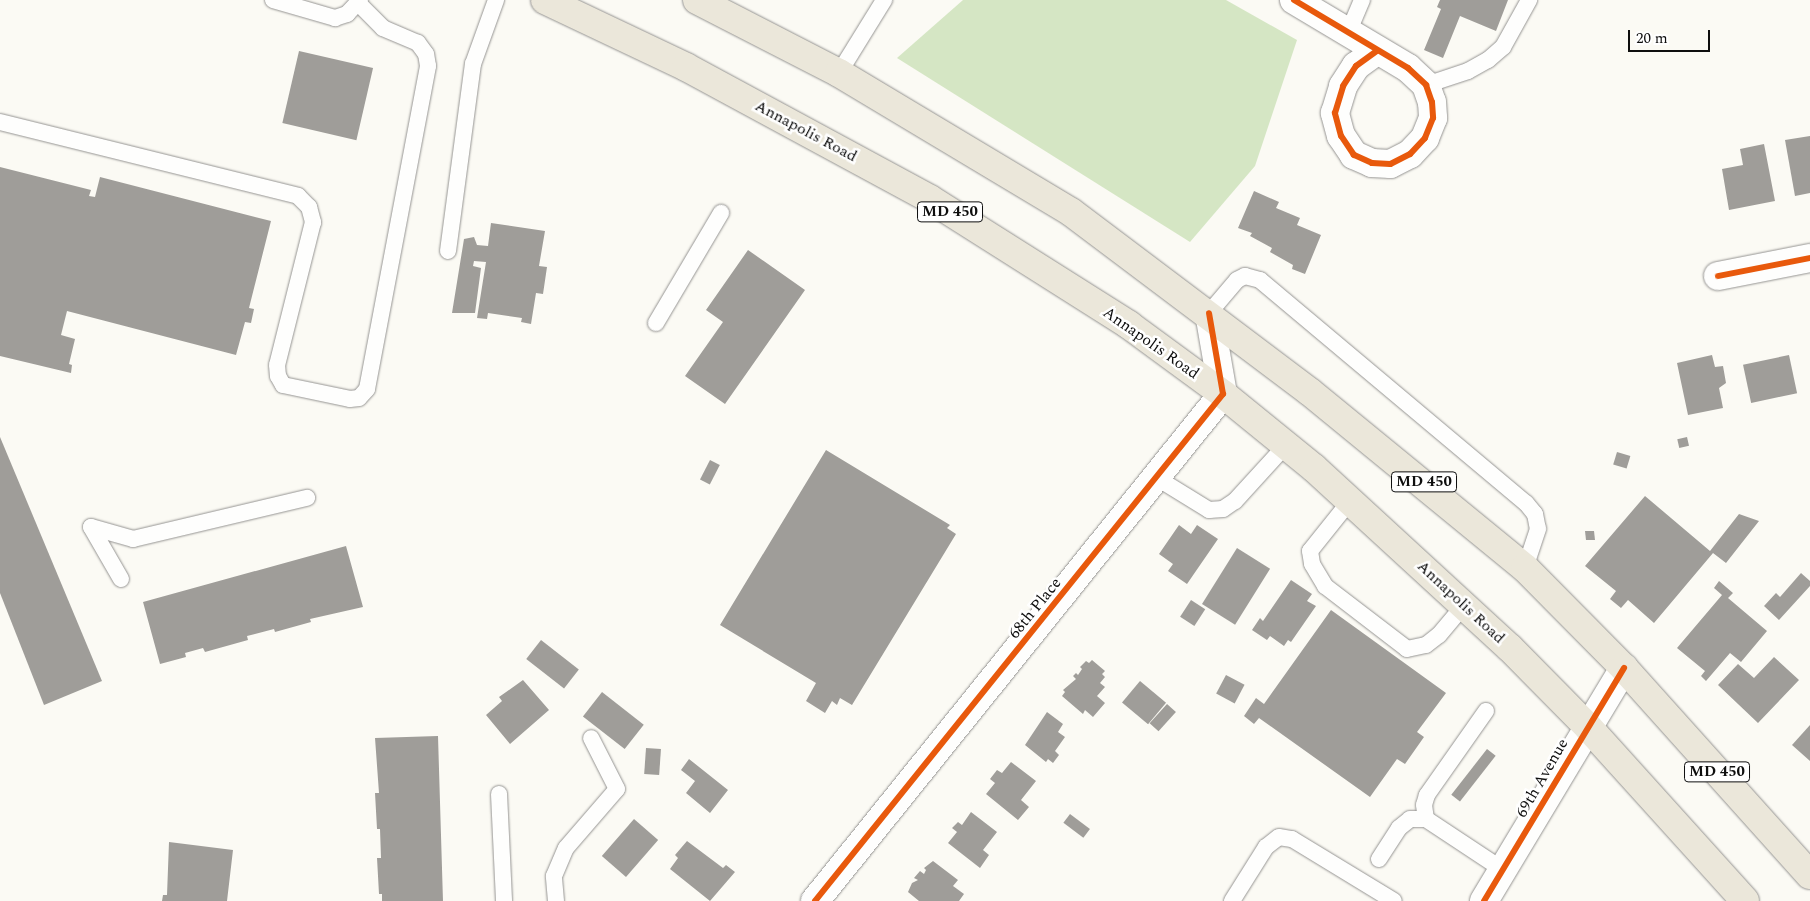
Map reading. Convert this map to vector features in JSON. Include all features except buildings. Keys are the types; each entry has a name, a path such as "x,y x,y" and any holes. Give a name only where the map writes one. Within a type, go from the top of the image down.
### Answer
{"main road":[{"name":"Annapolis Road","path":"545,0 686,67 930,199 1129,325 1223,394 1350,501 1464,605 1588,727 1745,901"},
{"name":"MD 450","path":"697,0 839,73 1071,212 1210,314 1432,489 1525,568 1624,668 1810,876"}],"street":[{"path":"1294,0 1408,68 1426,85 1432,102 1433,118 1425,138 1410,154 1390,164 1372,163 1354,155 1341,136 1335,113 1342,86 1356,66 1377,50"},
{"path":"1718,276 1810,258"},
{"path":"1210,314 1223,394"},
{"name":"68th Place","path":"815,901 1223,394"},
{"name":"69th Avenue","path":"1484,901 1624,668"}],"lane":[{"path":"0,122 298,196 309,206 313,222 278,365 278,376 284,385 359,398 367,389 428,66 426,54 418,42 383,28 359,2 347,14 335,18 273,0"},
{"path":"448,252 473,64 496,0"},
{"path":"839,73 884,0"},
{"path":"1348,33 1362,0"},
{"path":"1426,85 1488,60 1503,47 1529,0"},
{"path":"656,323 721,213"},
{"path":"1210,314 1236,280 1245,276 1260,280 1526,503 1535,514 1538,529 1525,568"},
{"path":"1157,478 1208,510 1223,508 1235,501 1285,446"},
{"path":"121,579 91,527 133,539 306,498"},
{"path":"1350,501 1310,551 1312,564 1325,586 1407,649 1426,645 1439,636 1464,605"},
{"path":"1426,819 1424,805 1427,795 1486,711"},
{"path":"556,901 554,876 566,848 617,789 591,738"},
{"path":"499,794 504,901"},
{"path":"1379,858 1399,828 1410,819 1426,819 1503,870"},
{"path":"1232,901 1266,847 1278,837 1292,839 1394,901"}],"green space":[{"path":"963,0 1226,0 1297,40 1255,166 1190,242 897,58"}],"cycle path":[{"path":"1294,0 1408,68 1426,85 1432,102 1433,118 1425,138 1410,154 1390,164 1372,163 1354,155 1341,136 1335,113 1343,86 1356,66 1377,51"},
{"path":"1718,276 1810,258"},
{"path":"815,901 1223,394 1209,313"},
{"path":"1484,901 1624,668"}]}
